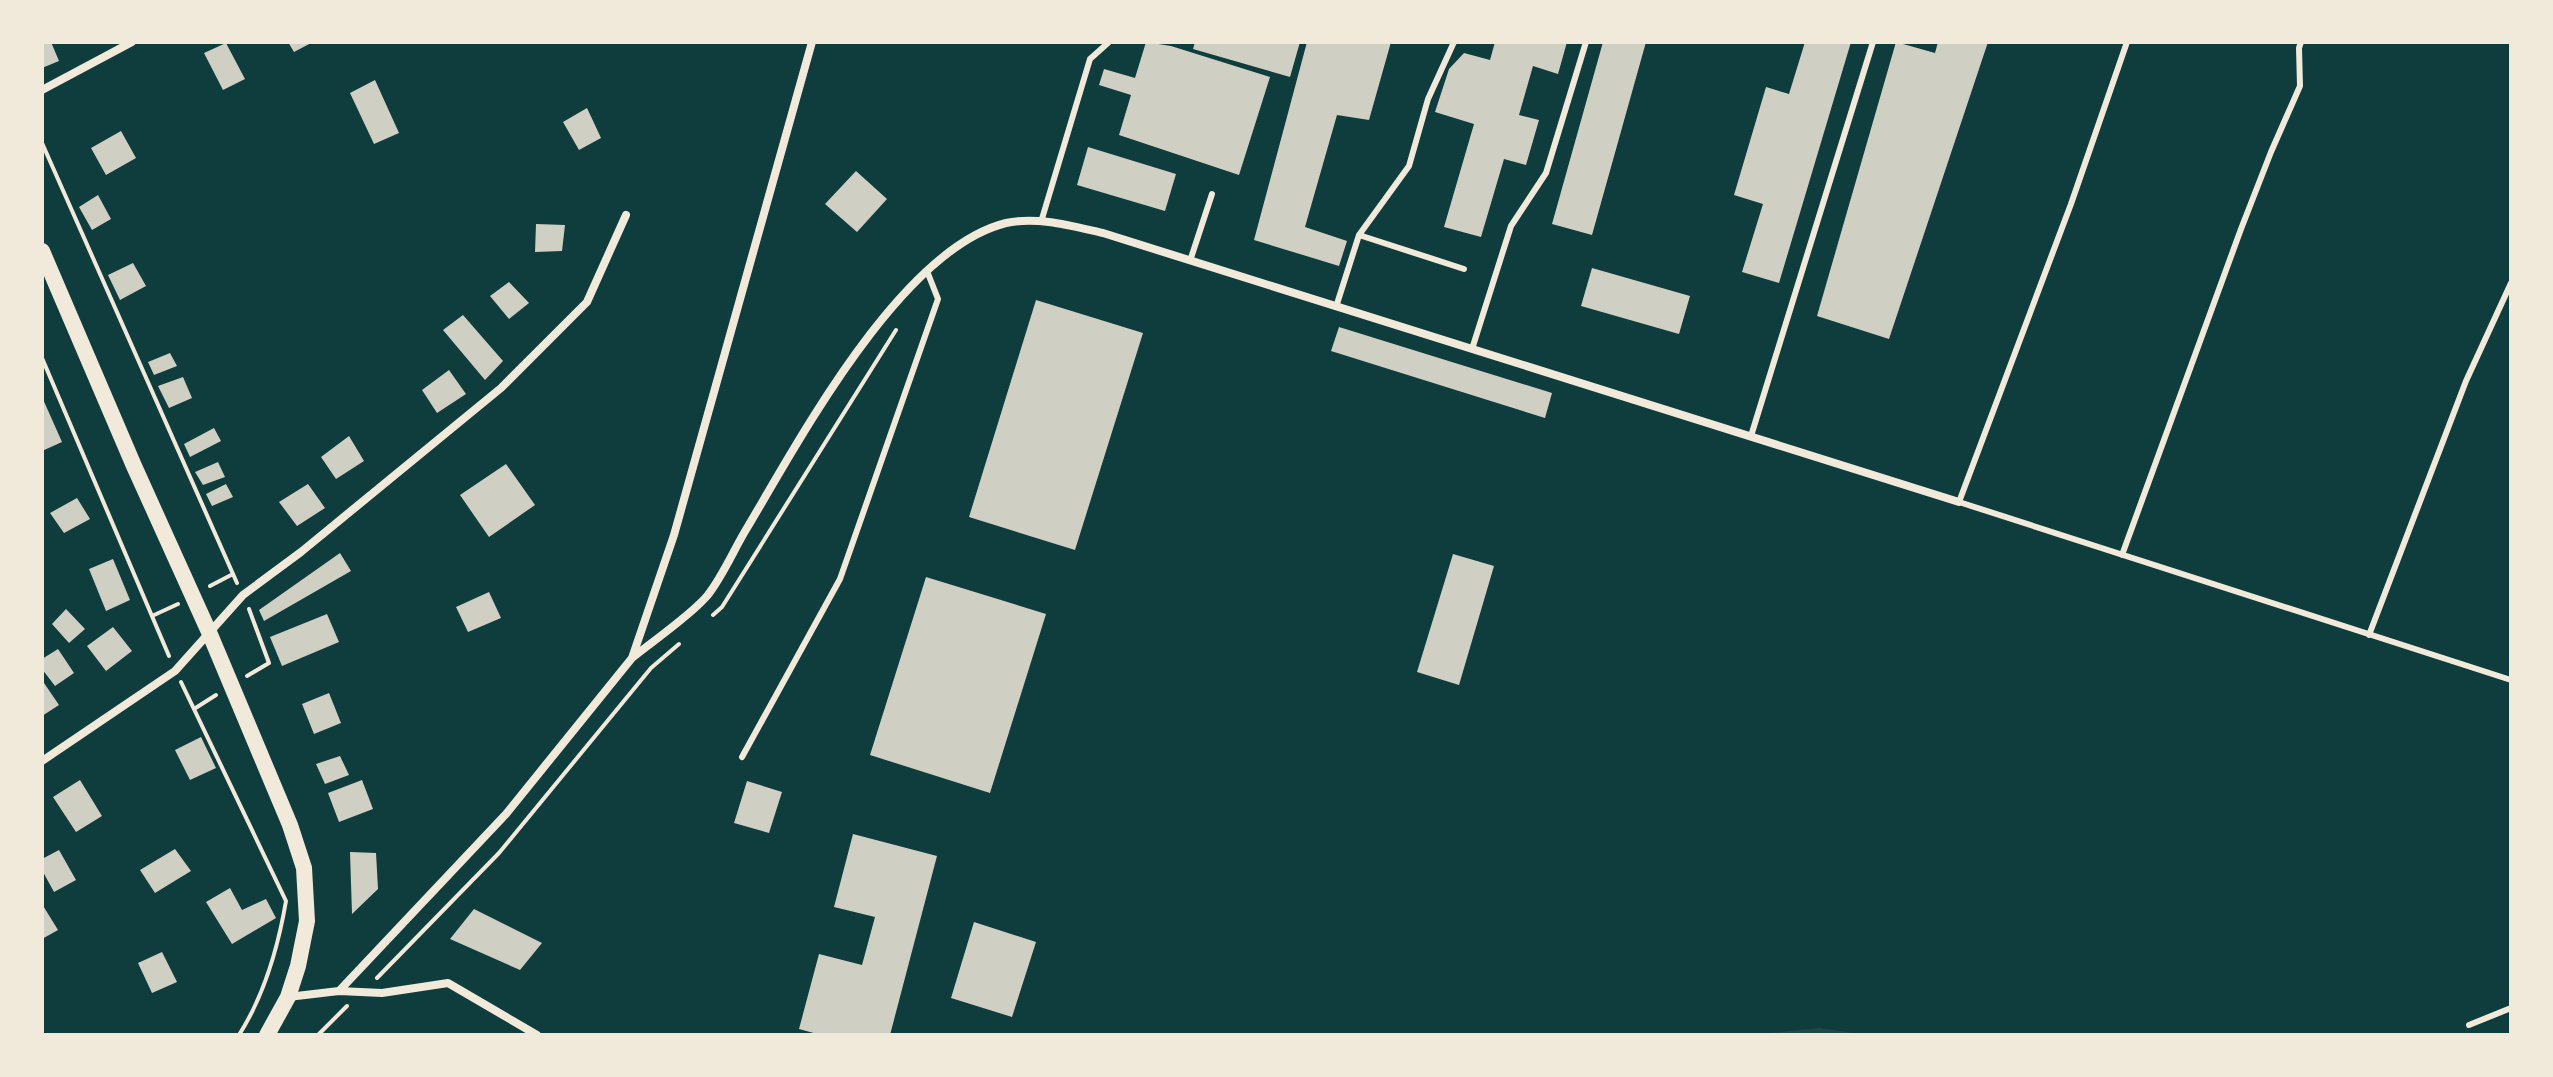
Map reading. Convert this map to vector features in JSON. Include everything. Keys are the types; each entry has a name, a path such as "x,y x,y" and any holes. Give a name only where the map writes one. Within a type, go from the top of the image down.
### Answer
{"main road":[{"path":"42,251 232,685 290,825 304,868 307,921 288,997 267,1035"}],"street":[{"path":"42,90 132,42"},
{"path":"632,658 674,535 812,42"},
{"path":"42,761 175,671 243,595 301,552 501,388 587,302 626,215"},
{"path":"339,991 506,814 632,658 706,596 831,387 883,318 927,271 972,236 1008,223 1041,222 1103,233 1959,502"},
{"path":"288,997 339,991 382,993 448,983 537,1035"}],"lane":[{"path":"1041,222 1090,59 1109,42"},
{"path":"1336,307 1359,235 1409,166 1428,99 1454,42"},
{"path":"1472,349 1511,226 1546,173 1586,42"},
{"path":"1751,436 1873,42"},
{"path":"2127,42 2071,204 1959,502 2511,680"},
{"path":"2122,555 2241,229 2300,86 2301,42"},
{"path":"1190,261 1212,194"},
{"path":"1359,235 1464,269"},
{"path":"742,757 840,579 938,299 927,271"},
{"path":"2369,635 2466,381 2511,283"},
{"path":"2469,1025 2511,1008"}],"path":[{"path":"42,143 243,595 269,663 194,709"},
{"path":"42,358 175,671 286,901 267,978 239,1035"}],"shaded area":[{"path":"1819,1028 1868,1035 1752,1035"}],"building":[{"path":"42,42 51,42 59,61 42,68"},
{"path":"288,42 313,42 294,52"},
{"path":"1146,42 1171,46 1270,77 1239,175 1119,135 1131,95 1099,85 1104,69 1135,78"},
{"path":"1195,42 1300,42 1290,77 1193,49"},
{"path":"1307,42 1391,42 1369,120 1337,115 1305,227 1347,241 1339,266 1254,240"},
{"path":"1495,42 1567,42 1558,74 1533,66 1519,115 1539,120 1526,165 1504,159 1481,237 1444,227 1474,124 1435,112 1449,69 1464,53 1490,60"},
{"path":"1603,42 1646,42 1592,235 1552,224"},
{"path":"1805,42 1851,42 1779,283 1742,272 1763,204 1734,195 1766,87 1789,94"},
{"path":"1896,42 1935,53 1938,42 1988,42 1889,339 1817,316"},
{"path":"226,43 245,79 223,90 204,53"},
{"path":"375,80 399,133 374,144 350,93"},
{"path":"587,108 601,138 579,150 563,122"},
{"path":"121,131 136,158 106,175 91,148"},
{"path":"1088,147 1176,174 1165,211 1077,185"},
{"path":"856,171 887,199 857,232 825,204"},
{"path":"98,195 111,219 92,230 79,207"},
{"path":"536,224 565,225 562,251 535,252"},
{"path":"133,263 146,286 120,300 108,275"},
{"path":"1592,268 1690,296 1679,334 1581,306"},
{"path":"509,282 529,303 509,319 490,296"},
{"path":"1036,300 1143,333 1075,550 969,517"},
{"path":"463,315 503,361 485,380 443,330"},
{"path":"1339,327 1552,393 1545,418 1331,351"},
{"path":"170,353 177,366 154,375 148,362"},
{"path":"449,370 466,394 437,413 422,390"},
{"path":"183,377 192,398 169,408 158,386"},
{"path":"42,397 62,442 42,451"},
{"path":"214,428 221,441 190,457 184,444"},
{"path":"349,436 364,461 336,479 321,457"},
{"path":"218,462 225,477 203,485 195,472"},
{"path":"506,464 535,505 489,537 460,495"},
{"path":"226,484 233,497 212,506 206,494"},
{"path":"308,484 325,508 297,526 279,502"},
{"path":"77,498 90,519 64,533 50,513"},
{"path":"340,553 351,571 264,621 259,610"},
{"path":"1453,554 1494,566 1459,685 1417,672"},
{"path":"113,559 130,600 106,611 89,569"},
{"path":"926,577 1046,614 990,793 870,755"},
{"path":"489,592 501,618 468,632 456,607"},
{"path":"66,609 85,629 69,643 52,624"},
{"path":"327,614 339,642 282,666 270,637"},
{"path":"113,627 132,651 106,671 87,646"},
{"path":"58,649 74,673 55,686 42,669 42,659"},
{"path":"42,680 59,705 42,716"},
{"path":"329,693 341,723 314,734 302,704"},
{"path":"201,737 216,768 190,780 175,750"},
{"path":"340,756 349,775 325,784 316,764"},
{"path":"80,780 102,816 76,832 53,797"},
{"path":"362,780 373,809 339,822 328,793"},
{"path":"747,781 782,792 769,833 734,823"},
{"path":"853,834 937,856 890,1035 821,1035 799,1029 819,954 862,965 875,917 834,907"},
{"path":"175,849 191,871 155,893 140,870"},
{"path":"59,850 76,880 54,892 42,870 42,859"},
{"path":"350,852 376,853 378,889 352,914"},
{"path":"230,888 242,910 266,899 276,918 232,944 206,902"},
{"path":"42,904 58,930 42,939"},
{"path":"474,909 542,943 520,970 450,939"},
{"path":"974,922 1036,942 1012,1017 951,998"},
{"path":"162,952 177,982 152,993 138,963"}]}
